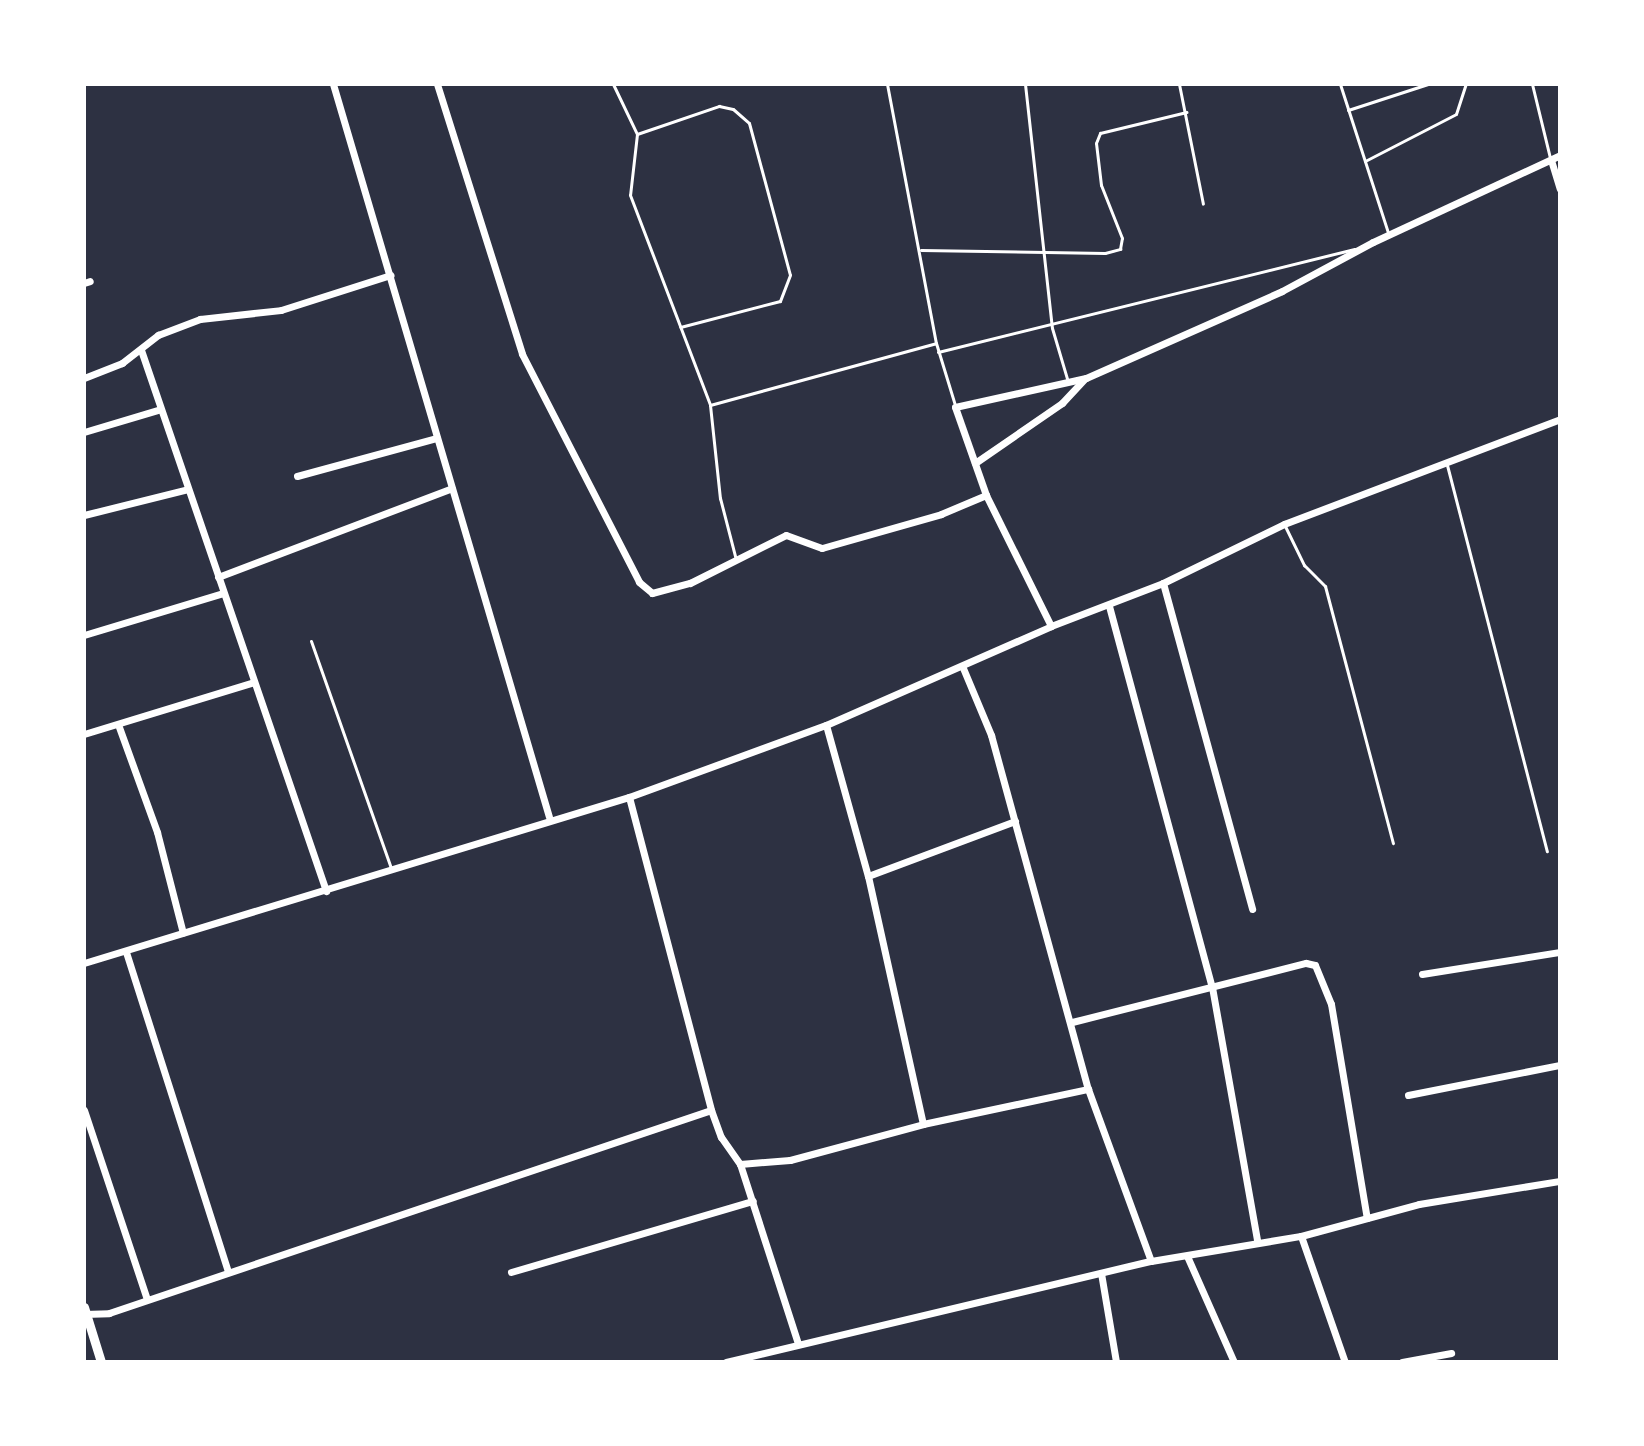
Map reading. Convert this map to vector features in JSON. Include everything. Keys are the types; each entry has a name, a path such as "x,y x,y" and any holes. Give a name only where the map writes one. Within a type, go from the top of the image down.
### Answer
{"street":[{"path":"333,84 549,817"},
{"path":"437,84 522,354 639,582 660,594 786,535 822,548 941,514 986,495"},
{"path":"1051,626 986,495 955,407 1086,378 1282,291 1388,235 1560,155"},
{"path":"1551,160 1560,189"},
{"path":"84,378 141,350 158,335 210,316 281,310 391,275"},
{"path":"141,350 251,683 326,891"},
{"path":"975,463 1054,409 1086,378"},
{"path":"84,432 161,409"},
{"path":"84,963 326,891 549,817 629,797 826,725 963,668 1051,626 1163,583 1284,524 1560,419"},
{"path":"297,476 437,438"},
{"path":"218,577 452,488"},
{"path":"84,515 188,489"},
{"path":"1163,583 1252,909"},
{"path":"84,635 223,593"},
{"path":"1109,606 1212,987 1257,1240"},
{"path":"963,668 991,735 1088,1089 1151,1261"},
{"path":"84,734 119,727 251,683"},
{"path":"826,725 868,876 923,1124"},
{"path":"119,727 157,832 183,933"},
{"path":"629,797 711,1110 740,1164 798,1344"},
{"path":"868,876 1015,821"},
{"path":"126,952 227,1269"},
{"path":"1422,974 1560,952"},
{"path":"1072,1022 1315,965 1331,1004 1367,1218"},
{"path":"1408,1095 1560,1065"},
{"path":"740,1164 790,1160 923,1124 1088,1089"},
{"path":"84,1110 147,1299"},
{"path":"101,1362 85,1311 106,1314 227,1269 711,1110"},
{"path":"726,1362 1151,1261 1257,1240 1301,1236 1367,1218 1560,1181"},
{"path":"511,1272 753,1201"},
{"path":"1301,1236 1345,1362"},
{"path":"1187,1256 1234,1362"},
{"path":"1101,1273 1116,1362"},
{"path":"1402,1362 1451,1353"}],"lane":[{"path":"613,84 637,134 630,195 710,405 720,498 736,560"},
{"path":"887,84 921,250 936,343 955,407"},
{"path":"1025,84 1052,328 1068,382"},
{"path":"1179,84 1203,204"},
{"path":"1340,84 1388,235"},
{"path":"1348,110 1428,84"},
{"path":"1365,161 1456,114 1466,84"},
{"path":"1532,84 1551,160"},
{"path":"637,134 719,106 733,109 749,123 790,275 780,301 679,327"},
{"path":"921,250 1120,249 1122,238 1101,185 1096,143 1100,133 1187,112"},
{"path":"938,352 1052,328 1366,246"},
{"path":"710,405 936,343"},
{"path":"1446,461 1547,851"},
{"path":"1284,524 1304,565 1325,586 1393,843"},
{"path":"311,641 391,868"}]}
